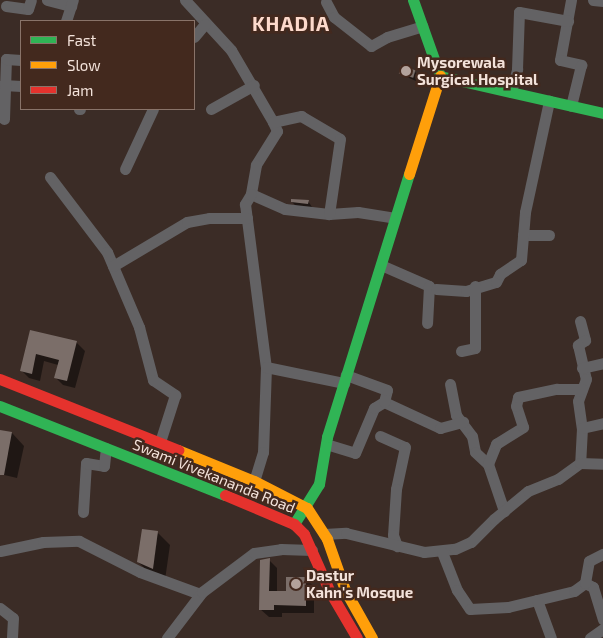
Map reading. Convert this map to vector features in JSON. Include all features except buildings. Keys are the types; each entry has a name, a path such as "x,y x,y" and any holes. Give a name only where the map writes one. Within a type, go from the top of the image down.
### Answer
{"main road":[{"path":"294,524 307,508 320,484 326,444 345,379 440,76 413,0"},
{"path":"440,76 603,113"},
{"path":"0,379 254,481 307,508 324,534 344,590 372,638"},
{"name":"Swami Vivekananda Road","path":"0,406 268,511 294,524 304,534 330,592 357,638"}],"street":[{"path":"6,6 28,9 31,0"},
{"path":"46,0 72,3 66,20"},
{"path":"185,0 205,24 231,50 254,85 277,131 256,165 252,194 245,204 266,366 263,452 254,481"},
{"path":"571,0 560,60 580,65 571,106"},
{"path":"593,0 603,0"},
{"path":"326,2 334,17 371,46 388,36 422,26"},
{"path":"511,92 517,69 519,12 568,20"},
{"path":"195,36 205,24"},
{"path":"4,119 3,59 20,60"},
{"path":"3,85 20,86"},
{"path":"211,109 254,85"},
{"path":"436,289 466,291 475,286 496,282 500,274 522,260 523,235 534,159 539,156 549,101"},
{"path":"124,169 153,110"},
{"path":"274,122 301,116 340,138 330,214"},
{"path":"50,177 69,206 84,220 113,266 139,327 152,380 176,399 160,442"},
{"path":"252,194 285,210 330,214 358,212 394,218"},
{"path":"113,266 187,222 209,218 247,218"},
{"path":"523,235 550,235"},
{"path":"381,265 429,286 427,323"},
{"path":"461,350 475,348 475,286"},
{"path":"580,321 585,340 578,345 586,379 578,401 582,428 580,462"},
{"path":"582,368 603,362"},
{"path":"266,366 345,379 387,390 384,402 374,408 355,452 326,444"},
{"path":"450,384 456,416 472,436 475,452 488,464 504,512"},
{"path":"488,464 496,444 523,427 516,406 518,397 557,389 582,389"},
{"path":"384,402 440,428 462,422"},
{"path":"582,428 603,423"},
{"path":"380,436 405,447 396,489 394,535 397,546"},
{"path":"84,512 86,463 104,466 106,448"},
{"path":"324,534 346,534 397,546 442,552 471,542 528,491 558,479 580,462 603,464"},
{"path":"0,551 43,542 79,541 140,572 200,594"},
{"path":"167,638 200,594 254,553 281,549 312,550"},
{"path":"442,552 457,590 470,609 486,610 574,591 585,584 589,561 603,554"},
{"path":"585,584 592,588 603,619"},
{"path":"537,600 551,638"},
{"path":"0,608 13,618 12,638"},
{"path":"590,638 603,629"}],"traffic: fast":[{"path":"413,0 440,76"},
{"path":"440,76 603,113"},
{"path":"294,524 319,484 327,437 409,174"},
{"path":"0,406 225,495"}],"traffic: slow":[{"path":"409,174 440,76"},
{"path":"178,450 254,481 307,508 327,539 345,590 372,638"}],"traffic: jam":[{"path":"0,379 178,450"},
{"path":"225,495 294,524 304,534 330,592 357,638"}],"place":[{"name":"Mysorewala Surgical Hospital","path":"406,71"},
{"name":"Dastur Kahn's Mosque","path":"296,584"}],"district":[{"name":"KHADIA","path":"291,23"}]}
